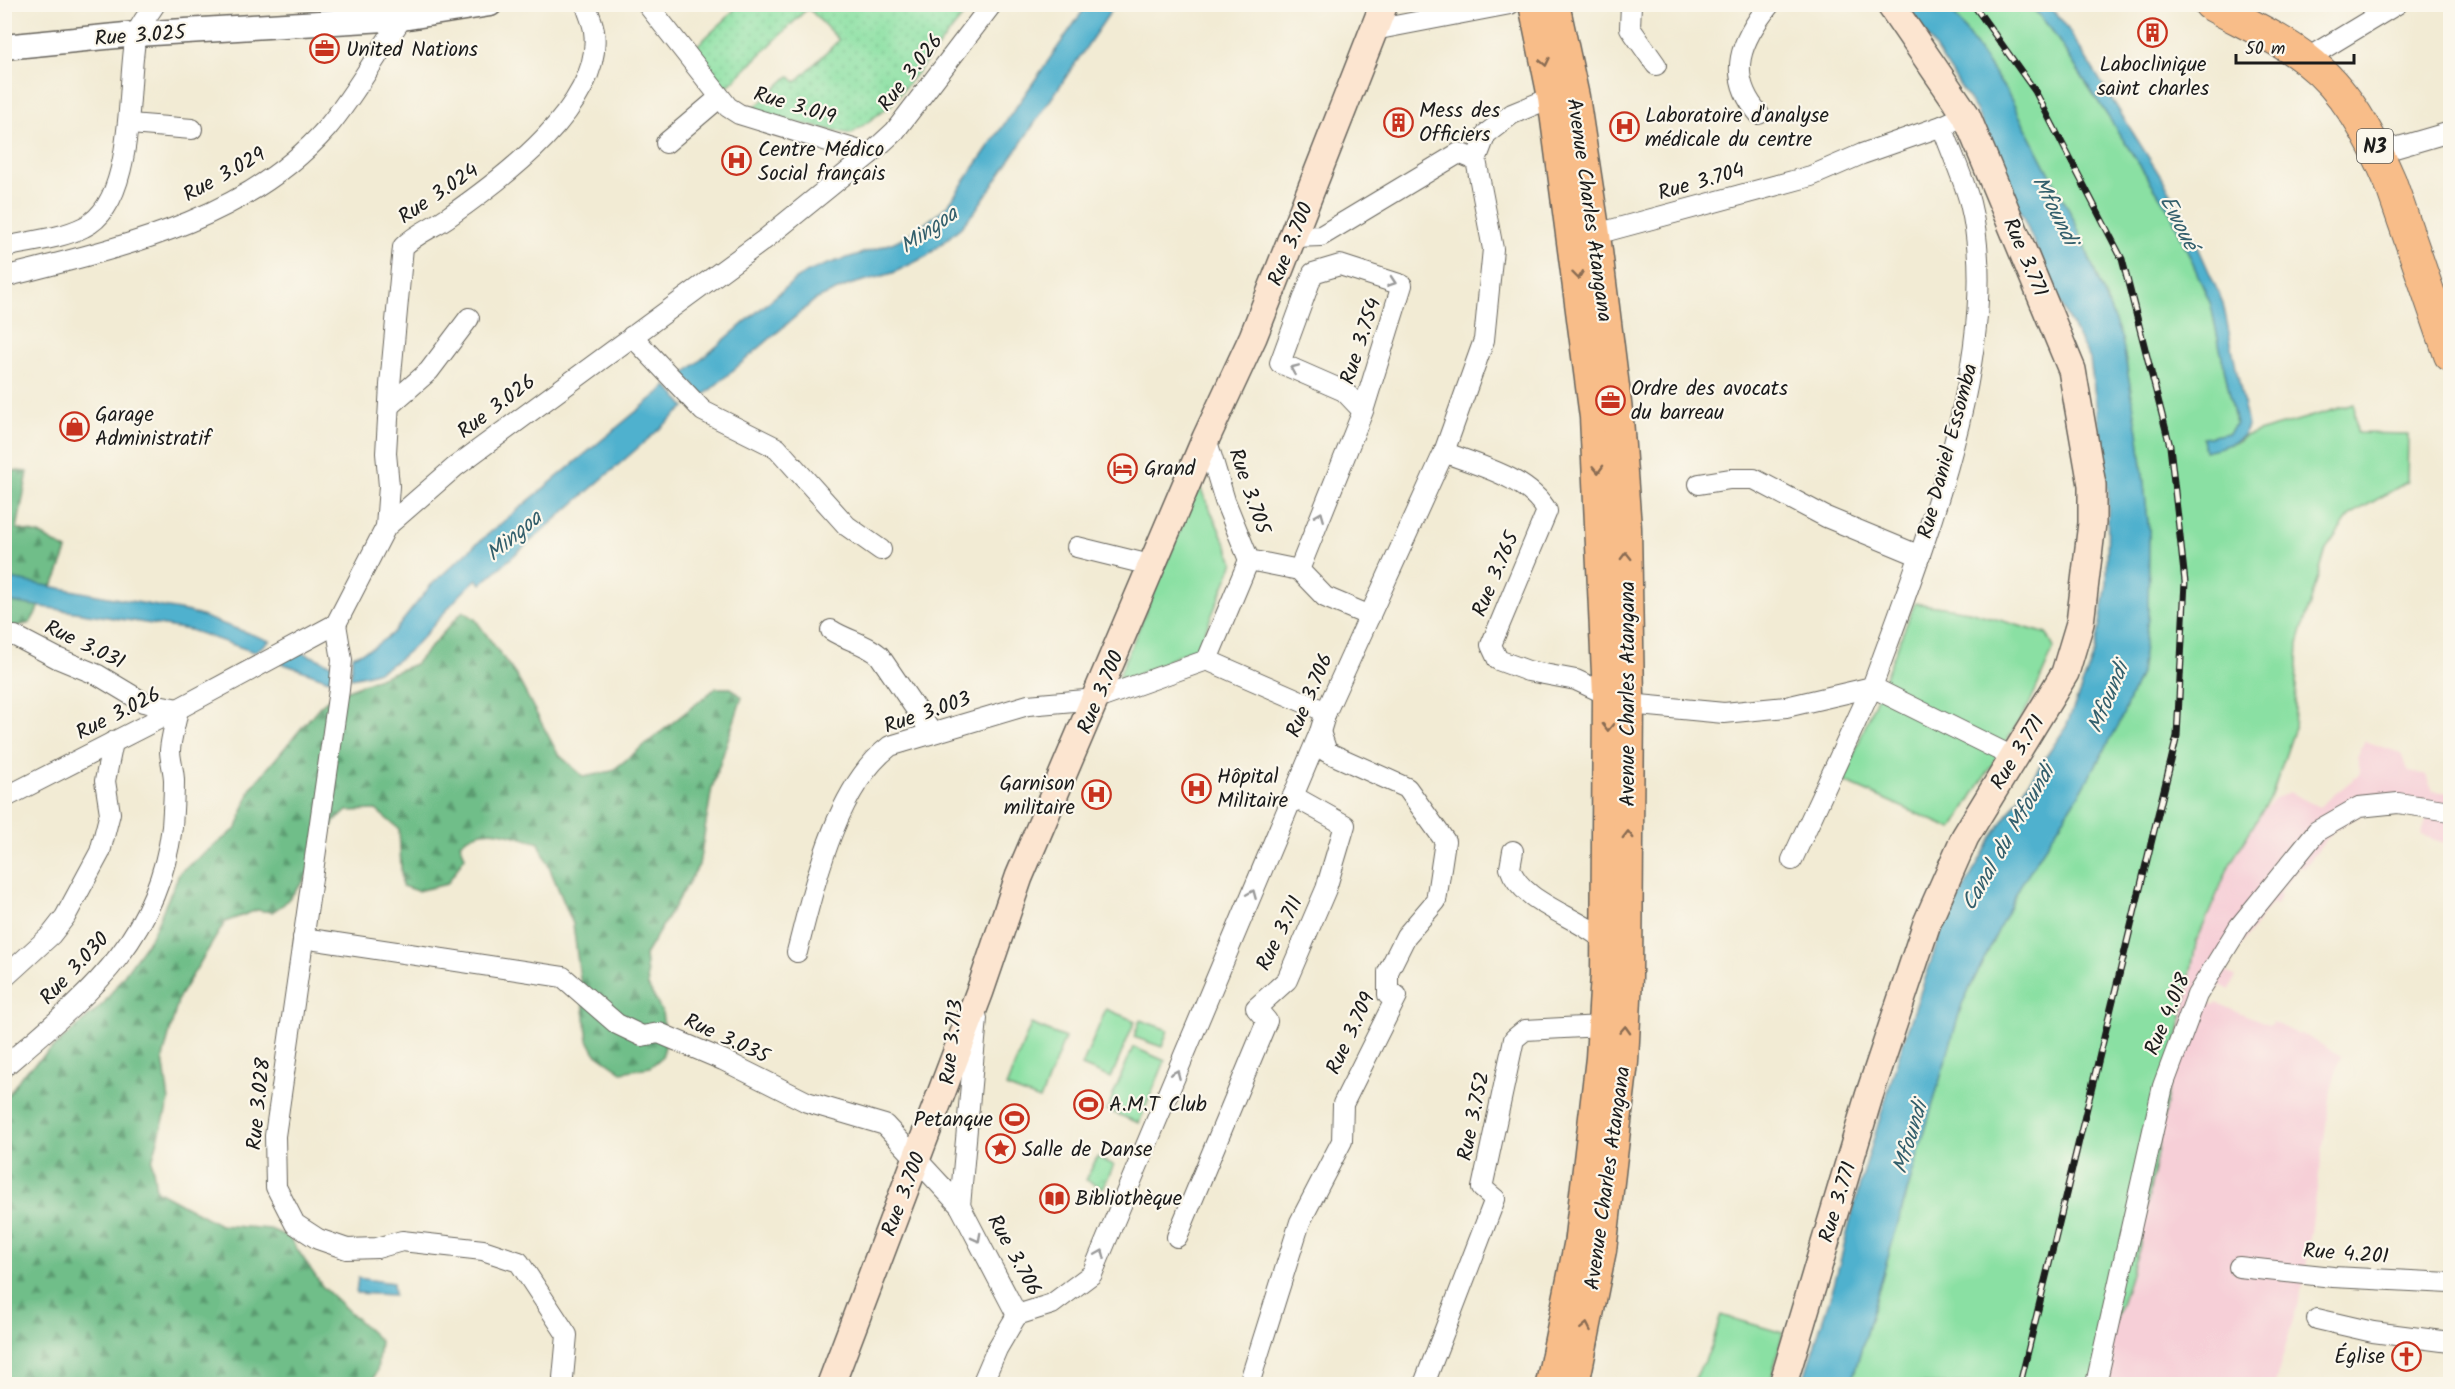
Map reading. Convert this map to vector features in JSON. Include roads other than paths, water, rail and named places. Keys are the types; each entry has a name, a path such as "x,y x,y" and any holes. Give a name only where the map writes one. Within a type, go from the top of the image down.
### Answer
{"highway":[{"name":"N3","path":"2212,5 2306,59 2349,104 2378,153 2451,355"}],"main road":[{"name":"Rue 3.700","path":"831,1384 980,991 1019,877 1154,566 1206,438 1253,337 1384,4"},
{"name":"Avenue Charles Atangana","path":"1534,4 1584,237"},
{"name":"Avenue Charles Atangana","path":"1554,4 1574,97 1595,417 1619,699 1628,977 1623,1062 1601,1250 1574,1384"},
{"path":"1890,4 1966,115"},
{"name":"Rue 3.771","path":"1783,1384 1869,1096 1927,923 1965,837 2065,673 2080,623 2092,523 2092,485 2072,370 1966,115"},
{"name":"Avenue Charles Atangana","path":"1551,1384 1579,1245 1601,1058 1619,699"}],"street":[{"path":"4,247 85,227 98,218 106,208 119,173 130,124 136,34 155,4"},
{"name":"Rue 3.025","path":"4,47 136,34 402,18 490,4"},
{"name":"Rue 3.024","path":"386,527 390,405 403,247 496,183 546,137 575,101 592,60 594,31 586,4"},
{"name":"Rue 3.019","path":"646,4 719,98 739,114 870,153"},
{"name":"Rue 3.026","path":"9,790 113,742 336,624 386,527 455,467 764,240 870,153 895,131 992,4"},
{"path":"1374,30 1510,4"},
{"path":"1631,4 1630,28 1656,65"},
{"path":"1759,114 1746,99 1739,73 1743,44 1770,4"},
{"path":"2306,59 2397,4"},
{"name":"Rue 3.029","path":"4,277 110,250 176,228 261,186 279,173 326,128 402,18"},
{"path":"1294,237 1321,236 1458,153 1476,160 1485,134 1512,114 1553,97"},
{"path":"666,143 719,98"},
{"path":"1942,126 1966,115"},
{"path":"130,124 192,129"},
{"name":"Rue 3.704","path":"1584,237 1811,176 1862,154 1942,126"},
{"name":"Rue Daniel Essomba","path":"1792,860 1872,687 1920,556 1972,368 1978,284 1976,240 1970,203 1942,126"},
{"path":"2378,153 2451,132"},
{"name":"Rue 3.706","path":"917,1158 960,1206 1017,1314 1052,1304 1092,1274 1320,732 1326,712 1443,452 1484,340 1493,249 1476,160"},
{"name":"Rue 3.754","path":"1299,570 1363,411 1402,285 1340,265 1313,273 1280,363 1344,391 1363,411"},
{"path":"390,405 429,371 469,318"},
{"path":"632,336 703,411 777,448 847,526 881,550"},
{"name":"Rue 3.705","path":"1206,438 1225,501 1249,560 1207,660"},
{"name":"Rue 3.765","path":"1443,452 1527,487 1540,498 1547,511 1491,645 1498,660 1527,671 1576,680 1619,699"},
{"path":"1699,484 1730,478 1754,479 1826,517 1920,556"},
{"path":"1077,547 1154,566"},
{"name":"Rue 3.705","path":"1249,560 1299,570"},
{"path":"1299,570 1325,597 1370,616"},
{"name":"Rue 3.028","path":"336,624 342,660 339,690 275,1136 276,1187 295,1224 318,1239 347,1249 377,1248 402,1241 483,1250 519,1262 567,1335 563,1378"},
{"path":"831,630 848,641 869,647 879,655 932,733"},
{"name":"Rue 3.031","path":"4,636 15,636 57,658 98,675 143,702 178,709"},
{"path":"1207,660 1326,712"},
{"name":"Rue 3.003","path":"797,952 841,810 876,756 890,746 1028,705 1097,699 1207,660"},
{"path":"1619,699 1725,713 1786,707 1872,687 2013,758"},
{"name":"Rue 3.030","path":"4,1067 87,995 108,972 132,940 152,903 165,869 172,826 174,781 170,750 178,709"},
{"name":"Rue 3.709","path":"1249,1384 1300,1222 1342,1142 1343,1104 1396,996 1388,995 1388,972 1406,936 1436,901 1445,841 1407,788 1327,752 1320,732"},
{"path":"4,978 51,935 65,917 100,852 110,813 105,781 113,742"},
{"name":"Rue 3.711","path":"1177,1237 1267,1022 1256,1008 1287,980 1326,889 1345,825 1293,796"},
{"name":"Rue 4.018","path":"2096,1384 2163,1086 2197,994 2239,927 2317,831 2359,807 2398,803 2451,811"},
{"path":"1513,851 1510,868 1522,887 1542,902 1597,933 1606,942"},
{"name":"Rue 3.035","path":"303,938 563,977 617,1024 642,1036 659,1033 723,1060 807,1102 885,1125 917,1158"},
{"name":"Rue 3.713","path":"960,1206 980,991"},
{"name":"Rue 3.752","path":"1425,1384 1495,1199 1482,1188 1514,1039 1525,1030 1602,1026"},
{"name":"Rue 4.201","path":"2239,1267 2333,1277 2451,1283"},
{"path":"982,1384 997,1349 1017,1314"},
{"path":"2318,1319 2373,1332 2451,1342"}],"water":[{"name":"Mingoa","path":"1087,5 1115,5 975,211 961,227 927,256 893,273 849,285 815,300 703,396 684,374 797,278 832,262 894,242 915,230 948,205"},
{"path":"1907,5 1948,5 2008,94 2074,220 2122,339 2139,438 2149,531 2148,618 2140,673 2119,724 2080,793 2020,886 1962,1004 1851,1384 1802,1384 1834,1285 1858,1191 1898,1058 1942,929 1991,839 2066,727 2095,652 2107,584 2108,492 2090,359 2064,311 1976,110"},
{"name":"Ewoué","path":"2030,5 2048,5 2064,23 2181,209 2223,303 2248,426 2241,437 2231,444 2205,451 2203,438 2229,433 2236,424 2211,305 2171,213 2051,29"},
{"name":"Mingoa","path":"667,386 685,407 481,584 477,579 453,602 421,639 397,661 379,671 351,678 352,656 372,648 393,633 431,585 474,546"},
{"path":"5,578 190,612 270,641 254,652 190,630 5,601"},
{"path":"299,651 335,666 332,681 281,663"},
{"path":"358,1278 393,1283 394,1295 356,1293"}],"railway":[{"path":"1973,4 2035,91 2122,259 2170,446 2185,582 2177,736 2020,1384"}],"place":[{"name":"Laboclinique saint charles","path":"2153,33"},
{"name":"United Nations","path":"325,49"},
{"name":"Mess des Officiers","path":"1398,122"},
{"name":"Laboratoire d'analyse médicale du centre","path":"1624,127"},
{"name":"Centre Médico Social français","path":"737,161"},
{"name":"Ordre des avocats du barreau","path":"1610,400"},
{"name":"Garage Administratif","path":"74,426"},
{"name":"Grand","path":"1123,468"},
{"name":"Hôpital Militaire","path":"1196,788"},
{"name":"Garnison militaire","path":"1096,795"},
{"name":"A.M.T Club","path":"1088,1104"},
{"name":"Petanque","path":"1014,1119"},
{"name":"Salle de Danse","path":"1001,1149"},
{"name":"Bibliothèque","path":"1054,1198"},
{"name":"Église","path":"2406,1356"}],"water label":[{"name":"Mfoundi","path":"2056,210"},
{"name":"Mfoundi","path":"2107,697"},
{"name":"Canal du Mfoundi","path":"2007,837"},
{"name":"Mfoundi","path":"1909,1137"}]}
